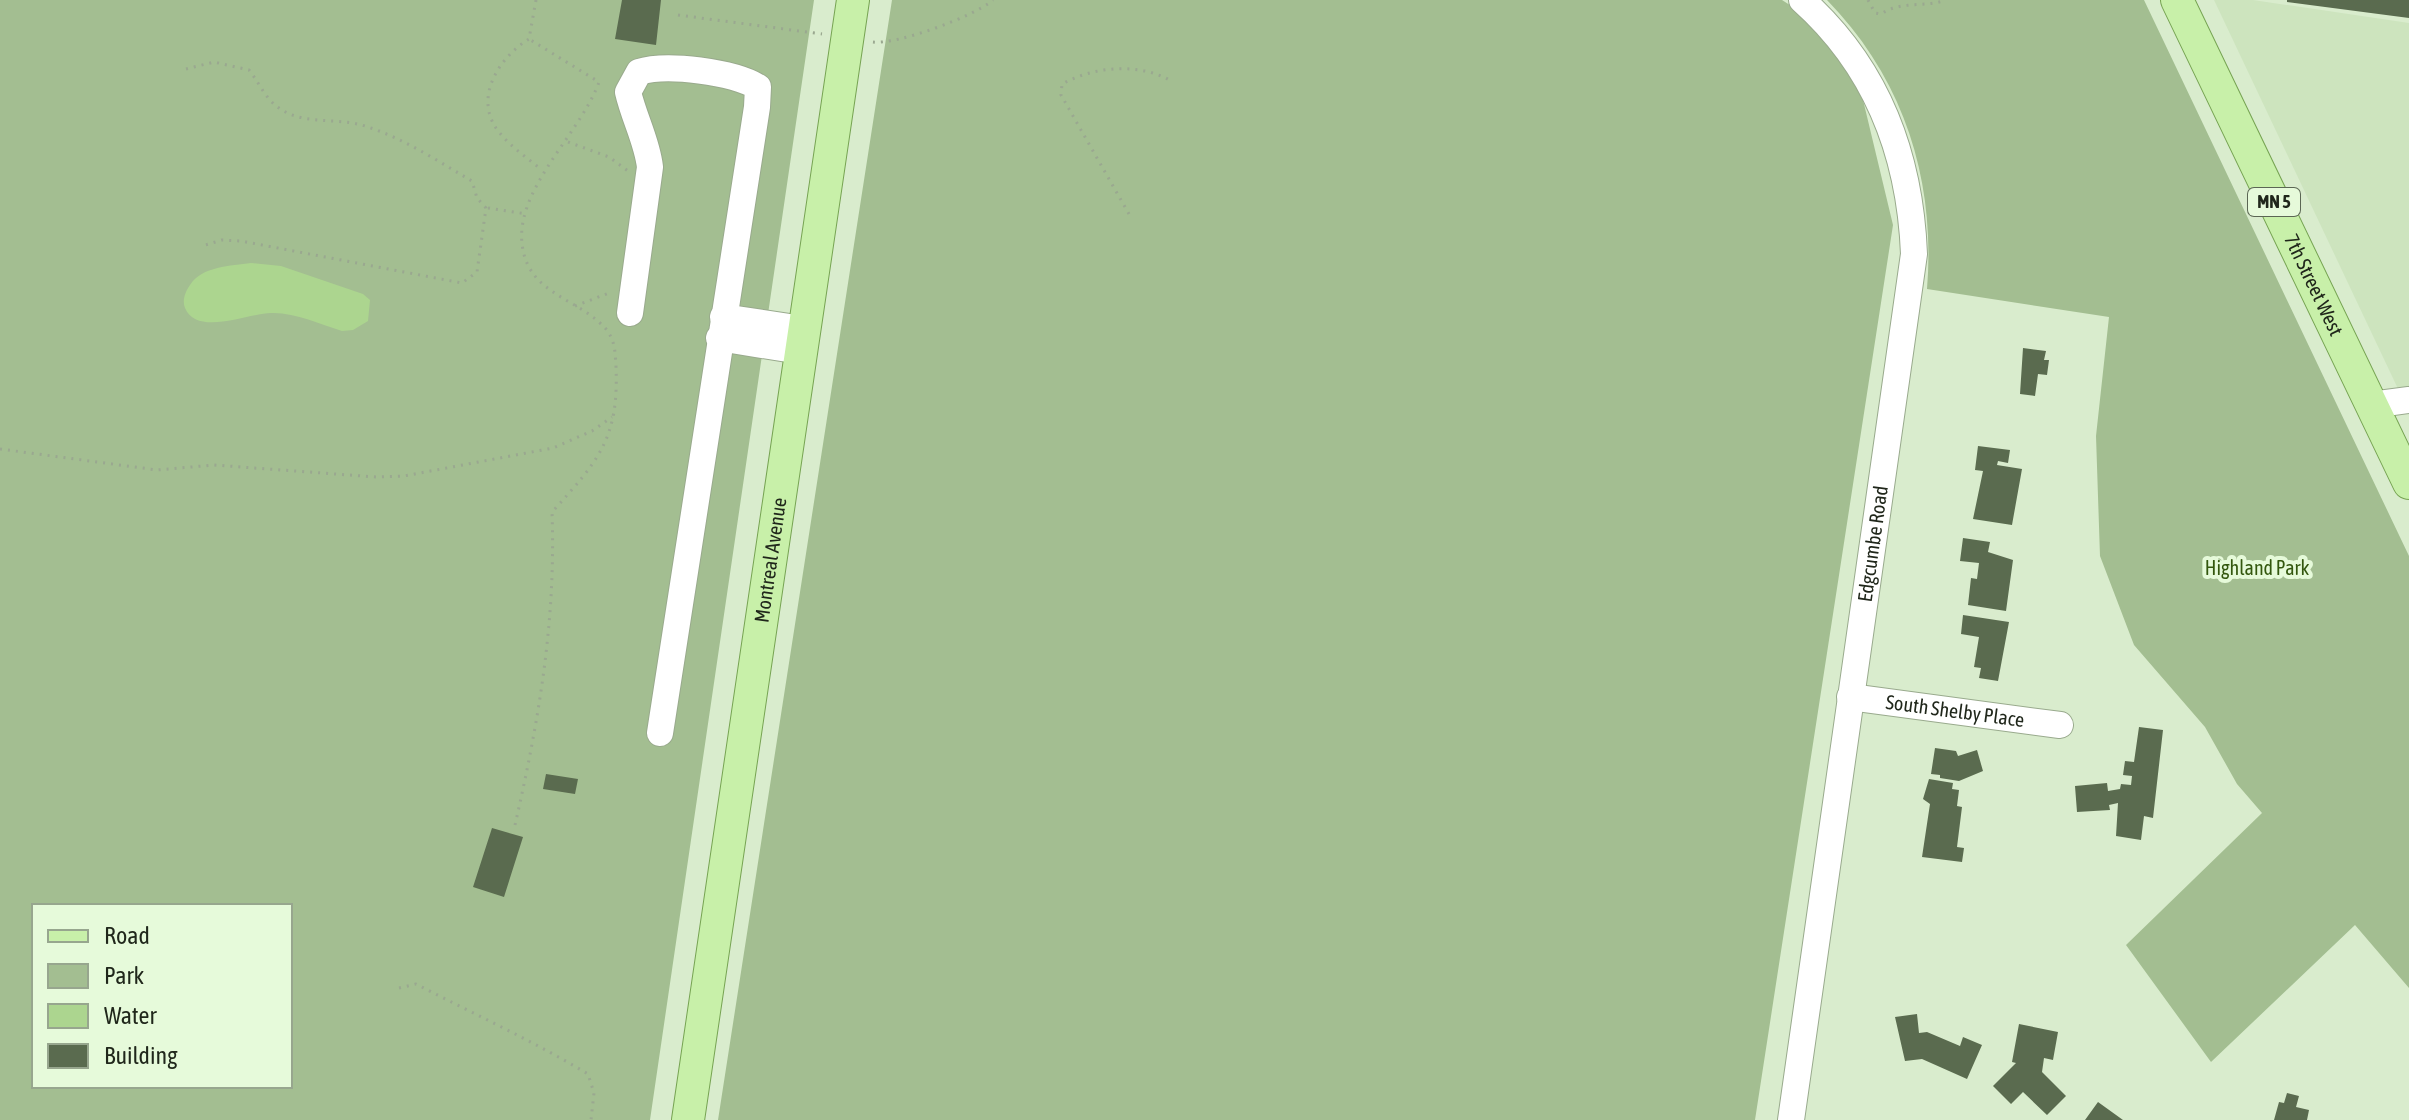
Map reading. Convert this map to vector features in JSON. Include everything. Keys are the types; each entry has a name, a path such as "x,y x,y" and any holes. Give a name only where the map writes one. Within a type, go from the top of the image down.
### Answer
{"main road":[{"name":"Montreal Avenue","path":"688,1120 853,0"},
{"name":"7th Street West","path":"2177,0 2409,483"}],"street":[{"name":"Edgcumbe Road","path":"1793,1120 1850,697 1912,284 1912,218 1898,149 1870,81 1848,48 1802,0"},
{"path":"630,313 650,167 648,149 628,92 639,72 657,67 745,79 758,87 660,733"},
{"path":"721,328 802,340"},
{"path":"2371,405 2409,400"},
{"name":"South Shelby Place","path":"1850,697 2060,725"}],"path":[{"path":"536,0 529,39 502,61 490,84 488,104 495,126 543,171"},
{"path":"1868,0 1875,13 1881,14 1891,7 1910,2 1946,0"},
{"path":"515,825 546,674 552,613 552,512 600,455 611,433 614,416 615,340 601,323 546,289 530,271 522,248 531,192 590,108 599,82 529,39"},
{"path":"186,69 214,62 249,70 270,100 296,118 352,122 408,145 472,181 477,198 486,208 527,214"},
{"path":"1129,214 1061,95 1062,84 1100,70 1115,69 1144,71 1173,82"},
{"path":"568,142 609,157 635,177"},
{"path":"202,246 222,240 241,241 462,283 477,272 486,208"},
{"path":"575,306 619,288"},
{"path":"0,449 157,470 214,465 376,477 404,476 553,448 592,431 614,416"},
{"path":"399,988 416,984 490,1024 527,1038 588,1074 594,1093 591,1120"}],"shaded area":[{"path":"2214,0 2253,0 2409,23 2409,412"}],"green space":[{"path":"0,0 814,0 650,1120 0,1120"},
{"path":"892,0 1782,0 1799,11 1858,79 1893,225 1755,1120 718,1120"},
{"name":"Highland Park","path":"1827,0 2144,0 2409,556 2409,988 2355,925 2211,1062 2126,945 2262,813 2237,784 2205,727 2134,645 2100,556 2096,436 2109,317 1927,289 1926,209 1920,170 1909,133 1895,97 1876,63"}],"water":[{"path":"251,263 281,266 363,294 370,300 368,321 353,330 342,331 280,313 212,322 191,317 184,299 195,279 218,268"}],"building":[{"path":"622,0 661,0 656,45 615,39"},
{"path":"2409,0 2409,18 2287,2"},
{"path":"2023,348 2046,351 2044,360 2049,360 2047,375 2038,374 2035,396 2020,394"},
{"path":"1978,446 2010,450 2008,463 1998,461 1997,465 2022,469 2012,525 1973,519 1983,471 1975,470"},
{"path":"1963,538 1990,542 1988,552 2013,560 2006,611 1968,605 1971,578 1977,579 1979,563 1960,561"},
{"path":"1963,615 2009,622 1998,681 1979,678 1981,668 1974,667 1979,637 1961,634"},
{"path":"2139,727 2163,730 2153,818 2144,816 2141,840 2116,836 2118,803 2109,805 2110,810 2077,812 2075,786 2107,783 2108,791 2120,789 2121,784 2131,785 2132,776 2123,775 2125,761 2134,762"},
{"path":"1935,748 1956,751 1958,756 1977,750 1983,771 1959,781 1931,774"},
{"path":"546,774 578,779 575,794 543,789"},
{"path":"1929,779 1953,783 1952,789 1959,790 1957,806 1962,807 1957,847 1964,848 1962,862 1922,857 1930,804 1923,799"},
{"path":"492,828 523,837 504,897 473,887"},
{"path":"1917,1014 1919,1033 1927,1032 1960,1046 1963,1037 1982,1045 1967,1079 1922,1059 1905,1061 1895,1017"},
{"path":"2019,1024 2058,1032 2053,1060 2044,1058 2042,1072 2066,1096 2047,1115 2023,1092 2011,1104 1993,1086 2016,1063 2012,1062"},
{"path":"2287,1093 2299,1096 2296,1107 2309,1110 2307,1120 2274,1120 2279,1102 2284,1103"},
{"path":"2098,1102 2123,1120 2085,1120"}]}
